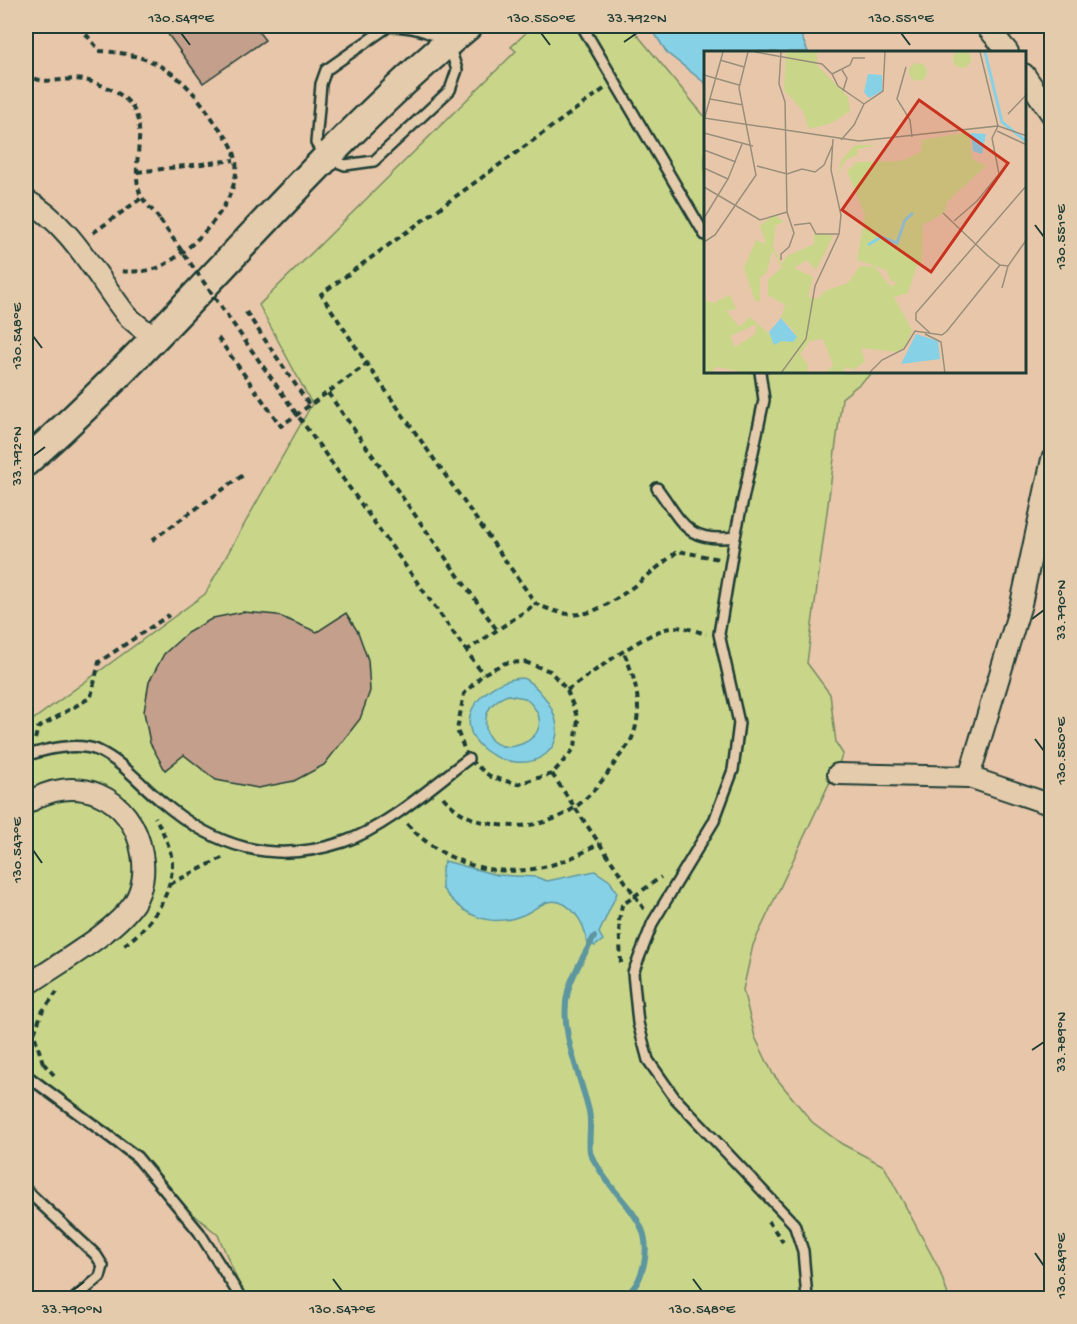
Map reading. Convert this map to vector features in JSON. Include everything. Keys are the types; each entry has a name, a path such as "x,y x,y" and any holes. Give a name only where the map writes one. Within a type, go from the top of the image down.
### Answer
{"street":[{"path":"986,26 1007,51"},
{"path":"26,462 54,437 153,337 383,99 458,34"},
{"path":"1026,77 1052,115"},
{"path":"26,200 44,210 96,270 126,315 153,337"},
{"path":"969,777 1021,604 1052,459"},
{"path":"838,774 969,777 1052,805"},
{"path":"26,804 49,791 75,788 102,795 123,812 136,830 144,867 140,891 124,915 26,986"}],"lane":[{"path":"388,26 406,26 431,32 458,34 457,70 450,90 374,161 345,165 325,157 316,143 321,84 326,70 388,26"},
{"path":"582,26 704,233"},
{"path":"760,374 764,400 730,561 720,638 739,723 733,770 714,821 652,922 633,973 638,1023 648,1060 674,1097 794,1224 803,1251 807,1299"},
{"path":"657,488 684,525 695,534 711,540 735,537"},
{"path":"28,755 52,747 95,749 130,771 188,824 222,842 252,850 278,853 344,842 396,812 468,759"},
{"path":"26,1075 137,1157 199,1232 241,1299"},
{"path":"26,1190 96,1255 103,1266 100,1277 75,1299"}],"path":[{"path":"79,26 100,51 128,52 156,62 183,81 201,102 234,152 235,179 227,203 198,240 162,266 134,272 96,270"},
{"path":"26,73 46,80 83,79 120,94 132,107 140,125 137,172 139,191 483,674"},
{"path":"614,81 321,294 367,364 536,604 556,612 580,615 598,610 678,551 730,561"},
{"path":"137,172 234,160"},
{"path":"75,246 143,197"},
{"path":"246,312 310,405"},
{"path":"218,338 281,426 367,364"},
{"path":"328,393 497,630"},
{"path":"152,540 246,474"},
{"path":"466,651 536,604"},
{"path":"28,755 38,728 91,697 99,662 169,615"},
{"path":"567,690 646,638 671,627 688,628 720,638"},
{"path":"704,634 708,645"},
{"path":"432,786 469,819 489,824 524,828 551,819 574,807 602,783 632,738 638,702 634,675 624,653"},
{"path":"525,662 550,671 567,690 578,719 575,748 552,774 517,784 491,777 468,759 457,730 464,694 483,674 506,663 525,662"},
{"path":"552,774 652,922"},
{"path":"115,952 142,933 168,892 172,861 162,831 149,810"},
{"path":"396,812 415,833 453,857 472,865 501,871 535,870 559,865 599,843"},
{"path":"635,896 654,884 669,868"},
{"path":"43,1063 34,1034 42,1012 52,995 61,989"}],"green space":[{"path":"533,26 630,26 704,116 704,374 872,374 842,398 807,663 830,694 836,743 843,754 753,945 743,990 755,1037 773,1074 812,1122 842,1144 884,1166 939,1269 949,1298 245,1298 218,1235 49,1092 26,1080 26,725 205,594 312,404 259,305 516,51 511,47"}],"water":[{"path":"650,26 797,26 808,51 704,51 704,82 667,53"},
{"path":"523,678 540,692 548,702 556,724 557,735 553,745 546,754 532,761 516,762 500,758 486,750 475,739 470,726 471,711 482,696 501,683","holes":["508,695 525,698 537,713 539,726 533,737 522,744 508,746 496,744 488,734 486,718 489,709"]},
{"path":"445,861 497,875 536,877 547,881 595,871 610,881 617,893 599,933 603,940 595,946 586,941 583,927 575,913 563,904 555,902 545,903 511,919 488,920 468,912 458,906 442,888 442,868"}],"building":[{"path":"162,26 254,26 265,40 203,83"},
{"path":"243,612 277,615 317,632 346,613 358,632 368,660 370,691 360,719 324,765 294,781 258,788 216,780 184,755 165,770 150,743 144,712 149,682 164,654 187,633 213,618"}],"waterway":[{"path":"594,937 570,984 566,1021 571,1051 589,1111 591,1155 610,1185 636,1217 645,1241 645,1255 639,1280 631,1291 620,1298"}]}
